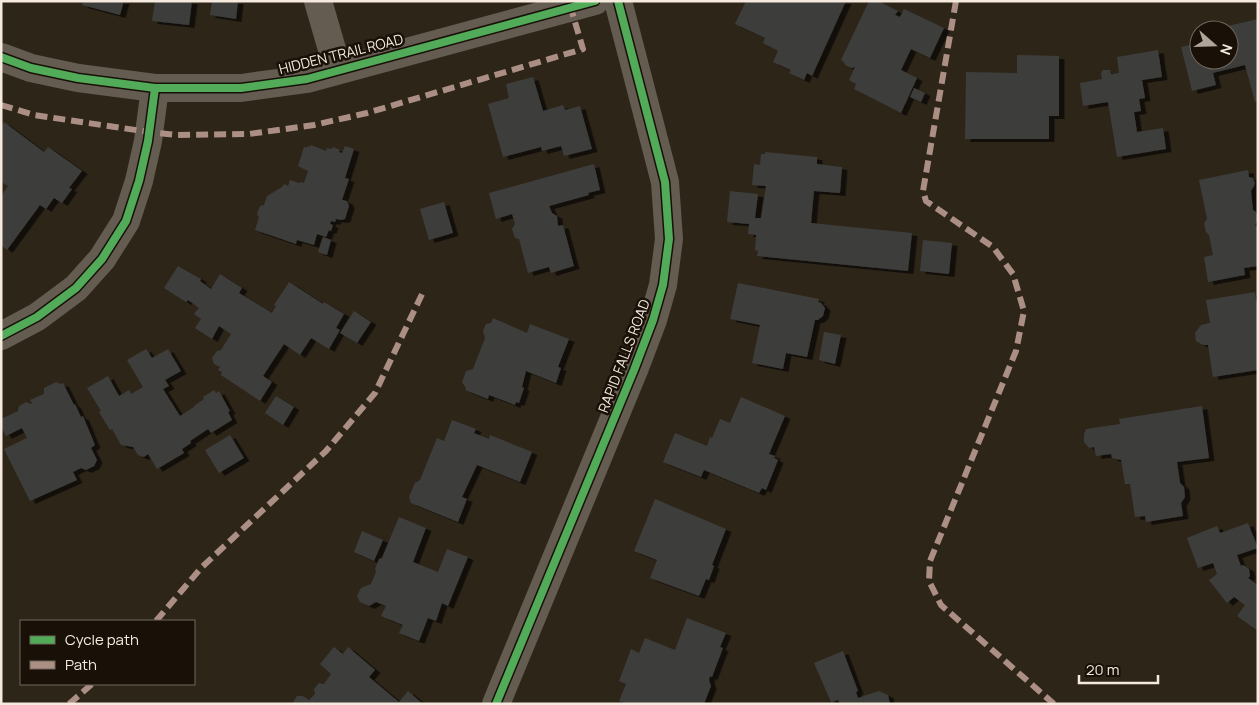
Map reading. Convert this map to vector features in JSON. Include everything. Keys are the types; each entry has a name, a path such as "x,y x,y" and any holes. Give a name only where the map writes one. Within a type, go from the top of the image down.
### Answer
{"street":[{"path":"318,1 338,70"},
{"name":"HIDDEN TRAIL ROAD","path":"1,58 31,68 78,78 155,88 241,88 307,79 595,1"},
{"name":"RAPID FALLS ROAD","path":"496,704 654,320 663,285 669,239 665,182 618,1"},
{"path":"1,336 37,317 76,288 102,259 126,221 139,181 148,140 155,88"}],"building":[{"path":"83,1 124,1 120,15 82,5"},
{"path":"155,1 192,1 189,25 152,21"},
{"path":"212,1 238,1 236,19 210,15"},
{"path":"746,1 846,1 812,76 807,73 804,80 789,73 791,70 773,62 778,51 763,43 765,38 735,24"},
{"path":"869,1 878,1 898,11 895,15 900,17 904,9 944,28 930,58 911,49 901,70 917,78 901,113 854,89 856,84 849,80 855,67 852,68 845,65 841,60"},
{"path":"1258,19 1258,101 1255,102 1245,65 1239,66 1239,23"},
{"path":"1189,45 1189,70 1225,70 1213,73 1216,85 1192,91 1181,47"},
{"path":"1158,50 1162,77 1142,80 1145,98 1139,99 1141,111 1134,112 1137,132 1163,128 1166,149 1117,157 1108,102 1083,106 1080,83 1102,79 1101,73 1103,70 1110,70 1111,74 1119,73 1117,57"},
{"path":"1017,55 1059,56 1059,116 1049,116 1049,139 965,139 966,72 1017,73"},
{"path":"533,77 543,111 563,105 565,110 580,106 592,149 564,156 561,146 542,151 541,147 503,157 488,104 509,98 506,84"},
{"path":"914,88 925,93 921,102 910,97"},
{"path":"4,122 44,152 48,147 82,171 69,188 72,189 62,203 54,198 46,209 40,205 7,250 1,245 1,196 8,186 1,182 1,126"},
{"path":"311,145 326,151 327,148 332,149 333,147 342,153 345,146 354,149 345,178 349,179 342,200 347,201 349,206 345,219 336,219 335,222 331,221 330,224 333,225 331,231 329,230 326,237 317,234 314,245 297,240 296,244 255,230 259,217 257,214 260,206 264,205 267,196 284,184 288,186 290,180 304,183 308,171 298,166 304,147 307,148 307,146 310,147"},
{"path":"765,152 817,157 817,164 842,167 840,193 814,191 811,223 912,233 908,271 757,256 758,251 755,250 756,235 748,234 749,224 727,222 730,191 758,194 755,218 761,218 766,186 752,185 754,164 760,165 761,154 765,154"},
{"path":"594,164 600,190 549,206 552,213 557,216 558,226 563,225 574,266 551,273 549,267 528,273 519,239 515,238 512,229 515,224 512,214 496,219 489,193"},
{"path":"1248,170 1249,177 1253,178 1255,184 1251,191 1253,210 1256,212 1258,219 1255,226 1258,226 1258,266 1244,268 1245,275 1208,282 1204,257 1213,255 1209,235 1206,232 1204,223 1207,219 1199,180"},
{"path":"444,202 453,233 429,240 420,209"},
{"path":"323,237 331,240 327,255 318,252"},
{"path":"923,240 952,243 949,274 920,271"},
{"path":"178,266 201,279 200,281 211,289 220,274 242,288 239,293 272,313 276,306 274,305 289,282 323,304 324,302 344,314 336,328 340,330 329,349 311,338 300,355 284,344 263,376 272,382 260,401 221,375 222,372 218,370 220,367 214,364 212,358 217,351 221,350 231,334 219,326 212,339 195,328 201,319 194,314 199,308 164,288"},
{"path":"738,283 819,299 818,302 825,308 823,316 815,320 807,357 786,353 783,369 752,363 760,325 730,319"},
{"path":"1255,292 1258,312 1258,370 1213,377 1208,345 1203,345 1196,341 1195,333 1201,325 1210,323 1206,300"},
{"path":"354,311 371,322 357,343 340,333"},
{"path":"493,318 527,333 530,324 569,339 558,367 561,368 556,383 526,371 522,387 524,388 519,403 516,402 515,405 489,395 488,399 465,390 466,388 462,382 466,371 473,369 485,338 483,331 486,324 491,323"},
{"path":"824,332 841,335 835,364 819,360"},
{"path":"146,349 152,358 168,349 181,371 165,380 169,386 163,389 180,416 214,390 216,393 219,391 230,411 228,412 232,420 211,433 208,429 182,449 184,453 157,469 148,454 144,457 138,455 133,447 121,445 99,412 101,411 87,388 108,376 119,396 129,390 131,394 143,387 127,360"},
{"path":"56,382 63,383 81,417 83,416 95,445 91,448 97,460 94,466 86,470 81,468 73,472 77,480 30,501 4,449 27,438 22,428 6,436 1,427 1,419 18,411 19,406 26,402 31,404 30,400 44,394 44,388"},
{"path":"276,396 294,407 283,425 265,413"},
{"path":"741,397 785,416 769,454 775,456 774,458 778,460 766,490 762,488 759,493 704,470 701,477 663,462 675,433 707,446 720,419 730,423"},
{"path":"1202,406 1209,458 1177,462 1180,483 1184,487 1185,497 1181,503 1183,516 1146,522 1145,516 1135,517 1130,484 1125,484 1121,460 1112,458 1111,454 1096,456 1094,447 1089,448 1084,442 1086,429 1120,424 1119,419"},
{"path":"452,420 476,429 474,433 489,439 490,435 532,452 520,482 477,465 462,497 467,499 458,522 411,503 409,497 415,483 420,480 437,438 444,441"},
{"path":"230,435 244,458 219,473 205,450"},
{"path":"655,499 726,529 712,565 714,566 709,580 706,579 699,596 650,578 657,560 634,551"},
{"path":"399,517 426,528 413,562 438,572 447,549 468,557 448,606 442,603 436,621 428,618 419,641 399,633 403,625 381,616 386,606 376,602 369,606 360,602 357,596 361,588 371,584 379,559 382,558"},
{"path":"1248,523 1258,548 1237,555 1241,566 1243,565 1249,569 1250,576 1248,578 1258,585 1258,631 1237,616 1245,605 1234,597 1227,603 1209,580 1217,574 1213,563 1198,568 1187,538 1217,526 1220,533"},
{"path":"362,531 383,540 374,561 354,552"},
{"path":"687,618 726,633 720,647 723,648 712,677 710,676 711,686 704,704 627,704 619,701 626,684 619,681 631,649 639,653 645,638 675,650"},
{"path":"334,647 343,654 348,647 375,670 369,677 399,702 408,691 423,704 292,704 297,696 303,696 309,700 315,694 314,689 319,683 324,684 331,674 320,664"},
{"path":"843,651 858,691 856,692 858,698 879,691 888,695 890,704 840,704 838,700 831,702 814,663"}],"marked path":[{"path":"956,1 923,191 926,201 993,247 1013,274 1024,311 1016,351 930,561 929,581 941,605 1054,704"},
{"path":"1,105 34,115 177,135 249,134 314,125 367,113 583,49 570,5"},
{"path":"157,620 201,568 326,451 375,393 424,290"},
{"path":"69,704 91,685"}],"cycle path":[{"path":"1,57 31,68 78,78 155,88 241,88 307,79 595,1"},
{"path":"496,704 634,370 653,320 663,285 669,239 665,182 618,1"},
{"path":"1,336 37,317 76,288 102,259 126,221 139,181 148,141 155,88"}]}
